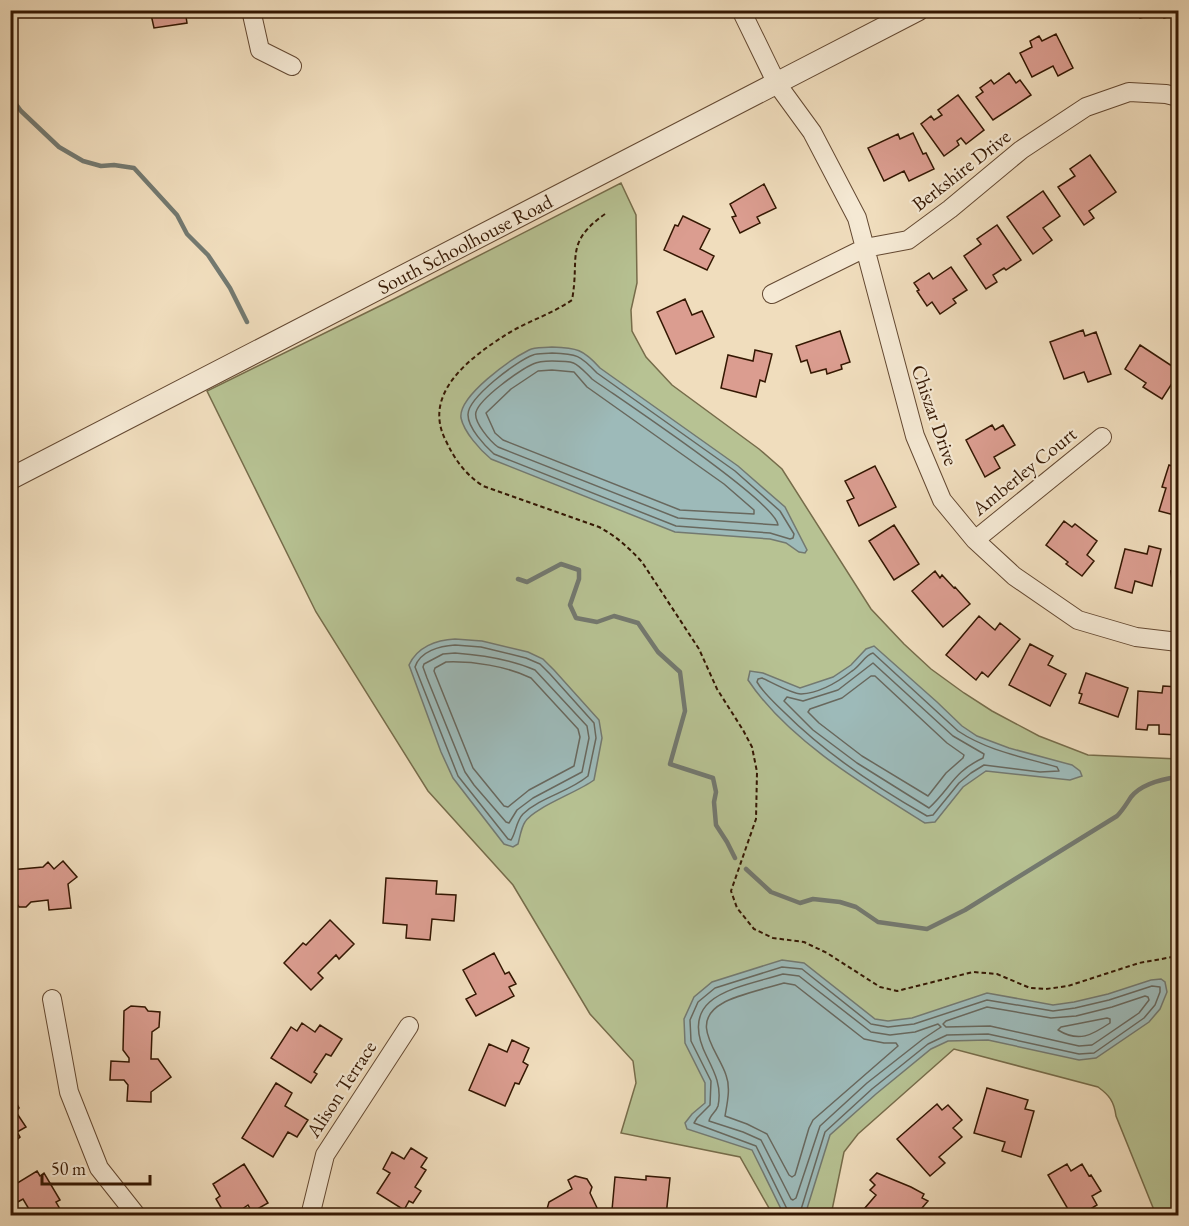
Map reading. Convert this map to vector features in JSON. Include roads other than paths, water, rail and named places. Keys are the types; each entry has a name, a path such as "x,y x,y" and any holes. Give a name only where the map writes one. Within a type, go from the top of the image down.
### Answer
{"street":[{"path":"250,10 261,50 292,66"},
{"name":"Chiszar Drive","path":"741,10 777,84 812,132 857,218 915,436 942,500 975,540 1014,576 1078,620 1136,637 1179,642"},
{"name":"South Schoolhouse Road","path":"10,479 918,10"},
{"name":"Berkshire Drive","path":"772,294 865,248 908,240 950,209 1021,150 1086,107 1130,92 1179,97"},
{"name":"Amberley Court","path":"975,540 1102,437"},
{"path":"52,999 69,1092 99,1168 137,1215"},
{"name":"Alison Terrace","path":"310,1215 325,1155 409,1026"}],"water":[{"path":"552,347 574,349 584,353 600,368 738,466 785,507 807,550 805,553 799,552 786,543 770,539 675,532 491,459 477,446 465,429 461,418 462,409 476,389 510,361 531,349"},
{"path":"455,639 482,641 528,652 543,659 599,720 602,738 594,780 537,811 525,822 518,844 513,847 504,844 453,778 409,665 422,649 441,641"},
{"path":"874,646 962,726 977,736 1009,748 1072,765 1080,771 1082,776 1070,780 986,771 963,787 935,822 925,823 853,777 805,742 765,702 748,680 750,671 763,673 800,688 833,677 851,665 866,649"},
{"path":"782,960 804,963 875,1019 888,1021 912,1018 987,993 1053,1005 1108,994 1161,979 1165,982 1167,992 1160,1009 1149,1022 1096,1058 1079,1060 988,1040 948,1041 931,1049 830,1135 805,1215 784,1215 752,1150 687,1129 685,1123 705,1103 705,1083 685,1043 684,1019 694,997 712,982"}],"waterway":[{"path":"10,96 21,111 59,147 83,161 101,166 134,168 177,215 187,234 208,255 230,288 247,322"},
{"path":"518,579 527,582 561,564 579,570 579,579 570,605 576,618 597,622 614,616 638,623 658,652 680,672 685,711 670,764 713,778 716,792 714,802 716,825 735,858"},
{"path":"746,869 771,892 800,903 813,899 840,902 856,907 878,922 927,929 965,910 1117,816 1141,788 1178,777"}]}
